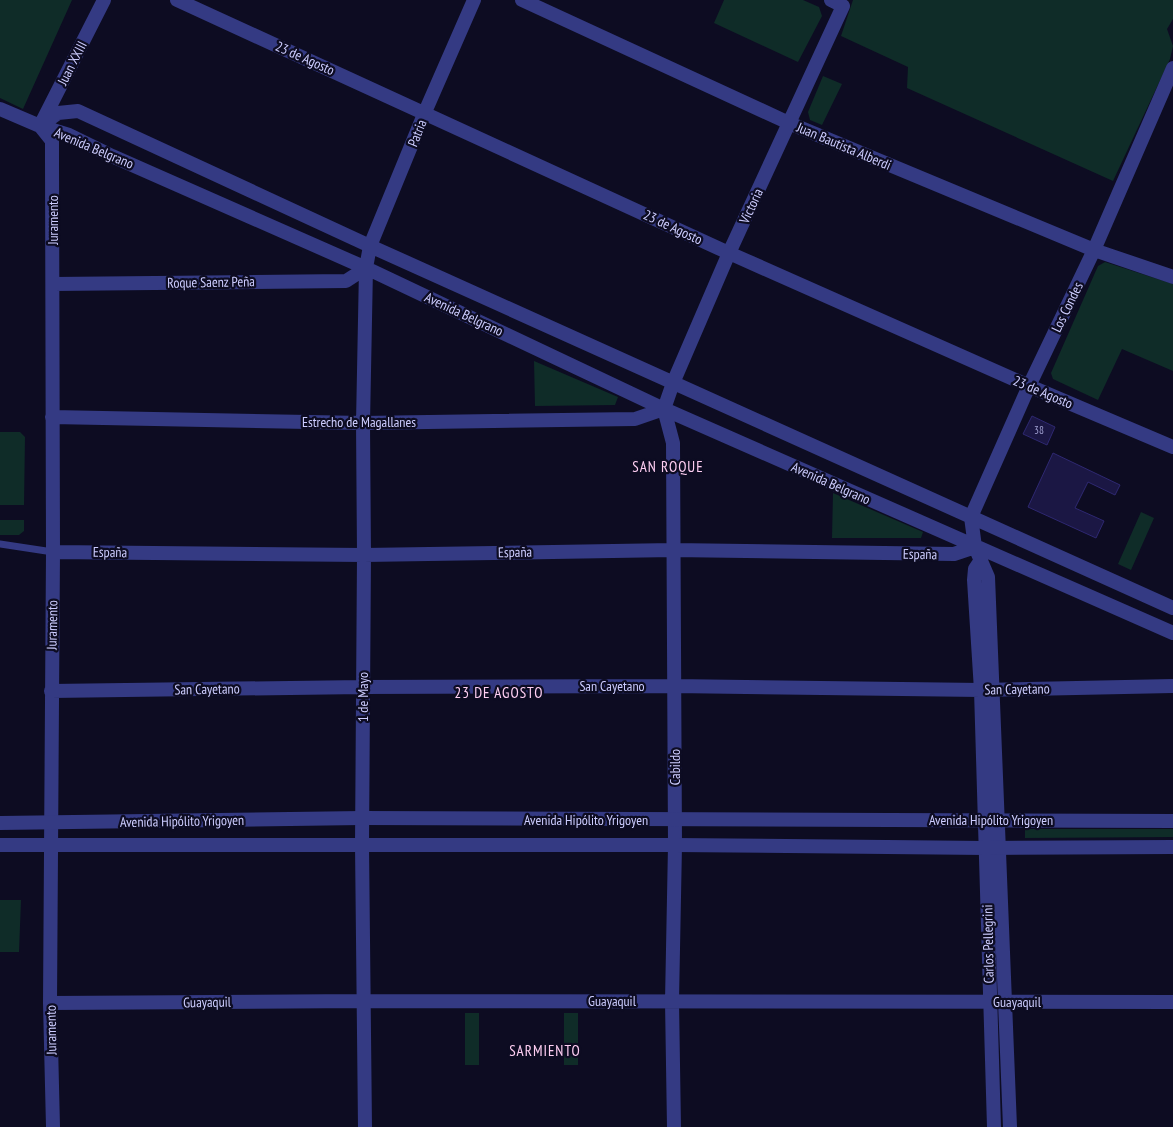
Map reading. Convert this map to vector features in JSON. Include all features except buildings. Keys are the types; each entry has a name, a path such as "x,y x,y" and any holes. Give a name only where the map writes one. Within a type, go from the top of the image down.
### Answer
{"street":[{"name":"Juan XXIII","path":"40,126 104,0"},
{"name":"23 de Agosto","path":"177,0 425,112 729,253 1029,386 1173,447"},
{"name":"Patria","path":"366,268 370,246 425,112 474,0"},
{"name":"Juan Bautista Alberdi","path":"522,0 790,123 1094,250 1173,277"},
{"name":"Victoria","path":"664,409 673,383 729,253 790,123 837,3"},
{"name":"Los Condes","path":"971,517 1029,386 1094,250 1173,68"},
{"path":"0,109 40,126"},
{"name":"Avenida Belgrano","path":"40,126 58,113 78,111 370,246 1173,608"},
{"name":"Avenida Belgrano","path":"40,126 69,135 112,156 366,268 664,409 978,554 1173,633"},
{"name":"Juramento","path":"40,126 52,141 53,552 50,1003 53,1127"},
{"name":"Roque Saenz Peña","path":"53,284 346,281 366,268"},
{"name":"1 de Mayo","path":"366,268 363,423 362,818 366,1127"},
{"name":"Estrecho de Magallanes","path":"52,417 363,423 635,419 664,409"},
{"name":"Cabildo","path":"664,409 673,443 675,845 672,1001 674,1127"},
{"path":"971,517 978,554"},
{"name":"España","path":"53,552 364,555 673,550 978,554"},
{"name":"Carlos Pellegrini","path":"978,554 974,580 987,690 992,820 989,1002 994,1127"},
{"name":"San Cayetano","path":"51,691 674,686 987,690 1173,686"},
{"name":"Avenida Hipólito Yrigoyen","path":"0,823 362,818 1173,821"},
{"name":"Avenida Hipólito Yrigoyen","path":"0,845 675,845 992,848 1173,846"},
{"name":"Carlos Pellegrini","path":"992,848 1005,1003 1010,1127"},
{"name":"Guayaquil","path":"50,1003 363,1000 1173,1002"}],"lane":[{"path":"0,544 53,552"}],"green space":[{"path":"0,0 72,0 23,109 0,98"},
{"path":"724,0 803,0 819,7 822,16 798,62 714,23"},
{"path":"853,0 1173,0 1173,19 1167,29 1173,46 1170,59 1113,181 907,88 908,67 841,36"},
{"path":"823,76 842,84 822,125 810,120 808,112"},
{"path":"1105,262 1173,284 1173,371 1122,349 1098,400 1053,379 1051,373 1098,266"},
{"path":"534,361 618,397 615,405 535,406"},
{"path":"0,432 20,432 25,437 24,505 0,505"},
{"path":"833,493 923,532 921,538 832,538"},
{"path":"1141,512 1154,518 1131,570 1118,564"},
{"path":"0,520 24,520 24,531 19,535 0,535"},
{"path":"1025,829 1173,829 1173,837 1025,838"},
{"path":"0,900 21,900 19,952 0,952"},
{"path":"465,1013 479,1013 479,1065 465,1065"},
{"path":"564,1013 578,1013 578,1065 564,1065"}],"district":[{"name":"SAN ROQUE","path":"668,466"},
{"name":"23 DE AGOSTO","path":"499,692"},
{"name":"SARMIENTO","path":"545,1050"}]}
